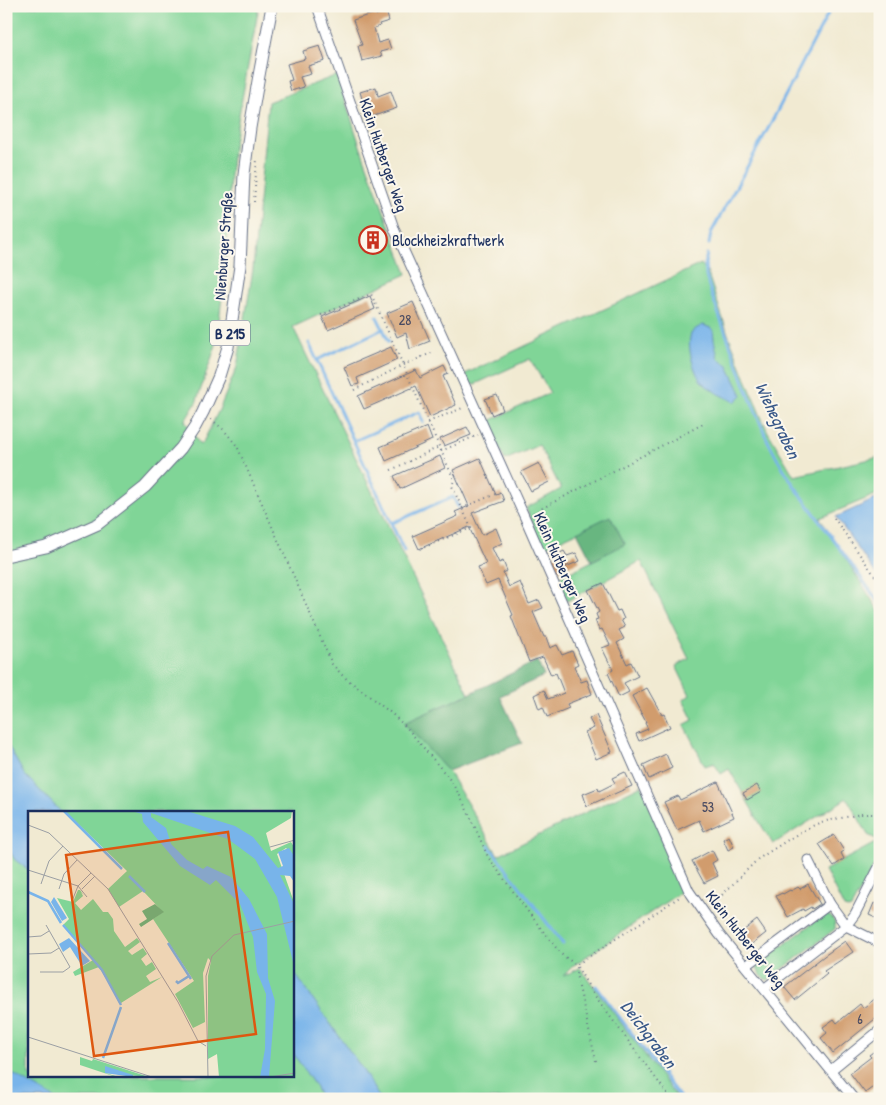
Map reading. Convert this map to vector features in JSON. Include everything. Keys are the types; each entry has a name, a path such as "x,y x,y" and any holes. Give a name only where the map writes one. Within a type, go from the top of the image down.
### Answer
{"main road":[{"name":"Nienburger Straße","path":"10,556 46,547 98,524 145,487 181,448 203,412 219,376 228,347 240,266 244,174 272,6"}],"street":[{"name":"Klein Hutberger Weg","path":"317,6 395,231 525,518 689,891 719,934 854,1099"},
{"path":"808,860 830,904 846,926 880,943"},
{"path":"765,988 846,926 880,865"},
{"path":"746,966 830,904"},
{"path":"831,1070 880,1030"}],"path":[{"path":"254,202 258,154"},
{"path":"321,316 371,294 440,447 454,480 452,486 470,528 420,549"},
{"path":"354,390 403,364 434,352"},
{"path":"428,422 473,403"},
{"path":"210,418 238,446 332,664 343,676 391,713 407,728 448,777 460,796 488,857 529,914 561,954 576,965 592,992 671,1099"},
{"path":"525,518 703,424"},
{"path":"441,451 486,432"},
{"path":"391,470 440,447"},
{"path":"462,508 511,488"},
{"path":"834,518 880,583"},
{"path":"702,909 722,895 758,859 802,831 820,822 861,814 880,814"},
{"path":"576,965 689,891"},
{"path":"576,965 576,974 596,1061"}],"green space":[{"path":"6,6 259,6 233,148 226,265 216,345 196,403 185,421 200,445 219,410 237,367 253,269 268,102 337,75 361,149 407,274 293,327 469,694 405,723 448,771 498,855 642,785 685,889 574,965 563,976 580,968 678,1099 6,1099"},
{"path":"701,264 707,271 728,334 760,414 768,432 794,476 880,457 880,493 820,518 880,613 880,841 868,835 847,798 773,844 729,769 721,774 714,763 705,766 684,725 693,720 683,700 690,695 676,666 689,659 641,561 567,601 557,579 625,544 610,517 542,548 526,508 561,489 539,445 505,460 487,422 550,393 530,359 471,386 465,374"},
{"path":"610,516 625,544 592,561 577,532"},
{"path":"537,661 544,676 500,696 522,743 448,771 404,723 469,694"},
{"path":"877,842 880,843 880,855 851,908 844,908 825,870"},
{"path":"825,914 833,920 835,929 768,980 762,976 757,965"}],"water":[{"path":"703,325 713,329 718,358 728,366 742,395 735,402 705,385 696,372 689,345 691,334"},
{"path":"880,497 880,580 836,517"},
{"path":"6,742 24,774 60,811 28,811 28,869 15,860 6,845"},
{"path":"294,972 361,1067 380,1099 321,1099 315,1086 294,1054"},
{"path":"6,1070 56,1099 6,1099"}],"building":[{"path":"386,11 389,21 379,24 380,26 374,28 378,43 388,40 391,49 380,52 382,56 362,61 358,46 362,45 353,20"},
{"path":"320,46 325,61 308,66 311,74 300,77 304,87 291,91 288,81 292,80 287,64 305,59 303,51"},
{"path":"376,87 378,96 391,91 397,108 368,118 360,92"},
{"name":"Blockheizkraftwerk","path":"378,230 383,244 369,249 364,235"},
{"path":"370,296 375,309 328,330 322,317"},
{"path":"413,302 430,341 410,349 406,333 397,337 387,313"},
{"path":"391,347 397,360 357,378 359,384 352,386 344,367"},
{"path":"444,366 448,374 443,376 456,405 430,417 416,386 364,409 358,396 416,370 420,378"},
{"path":"497,395 503,410 492,415 485,399"},
{"path":"427,427 432,440 386,461 380,447"},
{"path":"467,427 471,435 444,446 440,439"},
{"path":"440,456 445,468 400,489 394,476"},
{"path":"480,458 496,495 501,493 504,501 472,513 482,535 496,528 502,543 492,548 499,563 503,561 507,571 503,573 509,587 520,582 529,604 539,600 543,608 533,612 550,648 557,645 562,655 572,651 578,664 574,666 581,682 587,680 592,694 567,704 569,708 547,717 543,707 539,709 534,695 544,690 548,699 564,693 556,673 551,675 543,657 529,662 511,616 513,615 498,580 486,585 478,567 486,564 469,527 419,549 413,536 458,516 455,512 469,506 453,470"},
{"path":"539,463 549,482 531,491 521,472"},
{"path":"564,551 567,556 576,553 580,561 558,570 552,557"},
{"path":"603,583 617,611 620,610 624,619 621,620 625,627 619,630 624,639 617,643 627,664 631,662 638,676 624,683 629,692 619,697 608,673 613,670 602,648 610,645 602,629 599,630 595,620 598,619 596,614 599,612 588,590"},
{"path":"647,688 670,727 639,741 636,734 648,729 632,696"},
{"path":"596,715 612,752 596,759 585,732 594,728 589,719"},
{"path":"666,754 672,768 649,779 643,765"},
{"path":"625,772 632,786 587,806 583,794 598,788 599,791 615,783 612,778"},
{"path":"718,782 734,817 704,831 699,820 677,830 664,802 678,796 680,800"},
{"path":"757,785 761,792 747,800 743,793"},
{"path":"834,835 844,851 841,853 844,859 834,866 819,844"},
{"path":"729,836 734,847 728,850 723,839"},
{"path":"712,850 717,860 712,863 718,876 704,883 692,861"},
{"path":"808,884 820,904 812,909 811,907 804,911 803,909 788,917 776,896 798,887 800,889"},
{"path":"874,903 880,906 880,920 869,915"},
{"path":"757,920 766,933 748,947 738,935"},
{"path":"845,941 853,952 824,971 827,974 795,1000 784,987"},
{"path":"880,995 880,1015 833,1053 821,1038 827,1033 823,1027 834,1019 837,1023 860,1004 863,1008"},
{"path":"880,1047 880,1082 865,1093 850,1073 871,1057 869,1055"}],"waterway":[{"name":"Wiehegraben","path":"709,244 711,233 832,6"},
{"name":"Wiehegraben","path":"707,254 705,263 706,276 712,296 767,439 793,484 880,604"},
{"path":"377,317 383,329"},
{"path":"317,360 383,329 389,342"},
{"path":"309,343 404,551"},
{"path":"354,441 419,412 423,422"},
{"path":"392,523 453,497 458,507"},
{"name":"Deichgraben","path":"489,846 563,944"},
{"name":"Deichgraben","path":"596,986 681,1099"}],"place":[{"name":"Blockheizkraftwerk","path":"373,240"}]}
